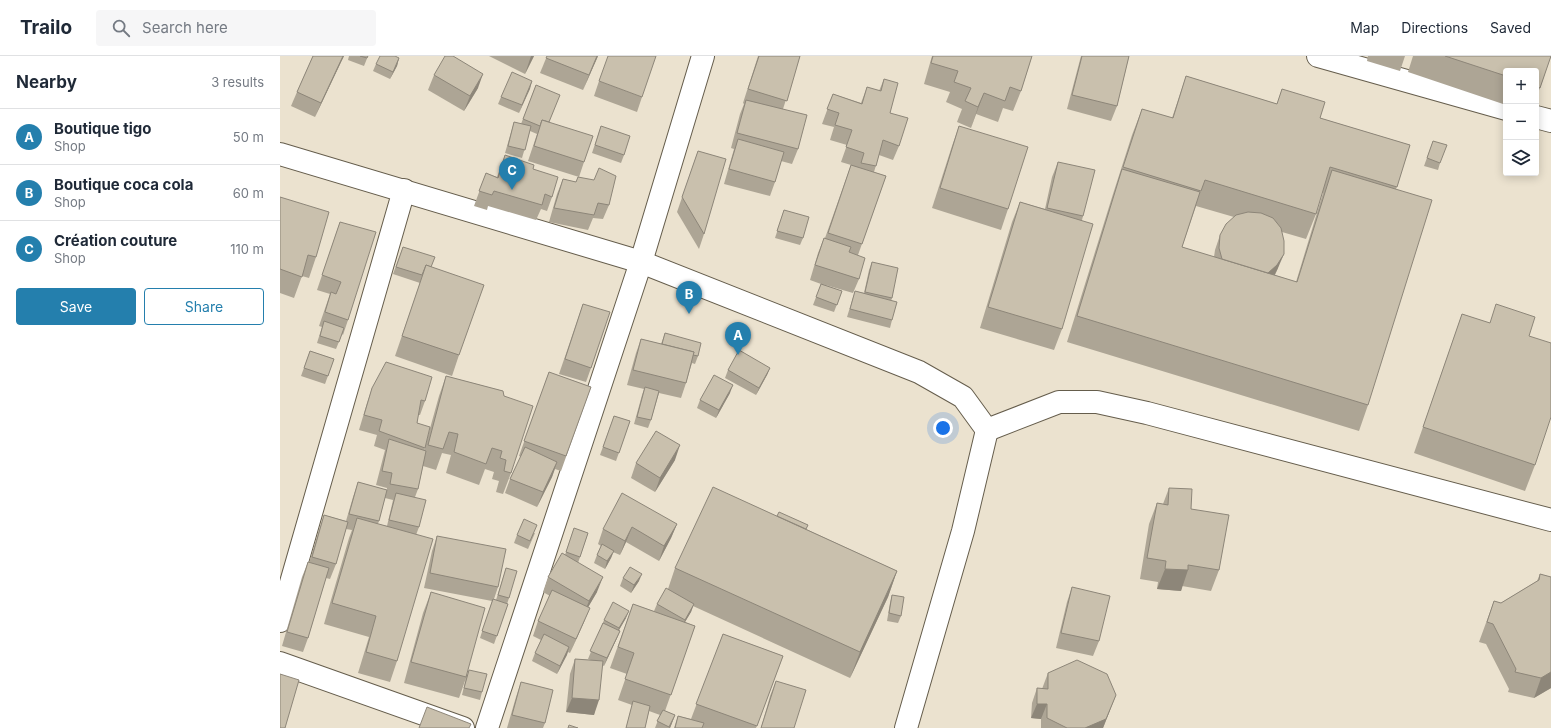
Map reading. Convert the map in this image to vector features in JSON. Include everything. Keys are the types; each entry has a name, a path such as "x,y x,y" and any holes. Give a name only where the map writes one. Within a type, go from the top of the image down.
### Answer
{"street":[{"path":"487,728 641,262 703,56"},
{"path":"1318,56 1503,108"},
{"path":"1539,118 1551,121"},
{"path":"280,154 641,262 919,372 962,398 987,430"},
{"path":"280,621 404,190"},
{"path":"987,430 1059,402 1097,402 1147,413 1551,520"},
{"path":"906,728 963,531 987,430"},
{"path":"280,663 462,728"}],"building":[{"path":"313,56 343,56 321,103 297,92"},
{"path":"380,56 395,56 399,58 393,72 376,64"},
{"path":"445,56 453,56 483,74 470,96 434,75"},
{"path":"547,56 597,56 589,75 546,58"},
{"path":"608,56 656,56 642,97 599,81"},
{"path":"759,56 800,56 787,101 748,89"},
{"path":"933,56 1032,56 1021,91 1010,87 1005,101 984,93 978,107 965,101 971,88 954,82 958,71 931,63"},
{"path":"1082,56 1129,56 1117,106 1072,95"},
{"path":"1445,56 1551,56 1540,88 1539,68 1503,68 1503,75"},
{"path":"512,72 532,81 522,105 501,97"},
{"path":"1186,76 1277,104 1282,89 1325,102 1320,118 1410,145 1397,187 1330,167 1316,214 1205,180 1201,191 1123,167 1142,109 1173,118"},
{"path":"884,79 898,83 890,113 908,118 899,146 883,140 876,166 861,163 864,153 846,147 852,130 835,125 839,113 827,109 833,94 862,104 867,87 881,91"},
{"path":"536,85 560,95 549,122 542,120 540,126 523,119"},
{"path":"746,100 807,115 798,149 737,133"},
{"path":"542,120 593,136 584,162 534,146"},
{"path":"514,122 531,126 525,150 508,146"},
{"path":"601,126 630,136 624,155 595,145"},
{"path":"959,126 1028,147 1008,209 940,188"},
{"path":"738,139 784,152 775,182 729,169"},
{"path":"1433,141 1447,145 1440,163 1427,158"},
{"path":"698,151 726,159 704,234 682,197"},
{"path":"505,155 534,165 533,169 558,177 552,197 545,194 542,205 494,191 492,195 479,191 486,173 498,178"},
{"path":"1058,162 1095,170 1083,216 1047,208"},
{"path":"851,165 886,176 862,244 828,233"},
{"path":"599,168 616,176 609,205 598,203 594,215 554,208 563,179 576,182 578,177 594,180"},
{"path":"1122,169 1200,192 1182,247 1297,282 1332,170 1432,200 1368,405 1077,316"},
{"path":"280,197 329,212 316,257 308,255 302,277 280,269"},
{"path":"1020,202 1093,224 1062,329 988,307"},
{"path":"784,210 809,217 803,238 777,231"},
{"path":"1248,212 1261,213 1273,218 1281,228 1284,241 1284,254 1277,265 1268,273 1222,259 1219,248 1220,235 1226,224 1236,215"},
{"path":"340,222 376,232 348,320 325,312 331,292 336,294 341,282 322,275"},
{"path":"824,238 851,247 849,252 865,258 859,279 815,265"},
{"path":"403,247 435,257 431,267 426,265 422,275 396,267"},
{"path":"872,262 898,268 892,298 865,292"},
{"path":"426,265 484,285 459,355 402,336"},
{"path":"821,284 842,291 837,305 816,297"},
{"path":"855,291 897,302 892,320 850,309"},
{"path":"583,304 610,312 591,368 565,359"},
{"path":"1496,304 1535,317 1529,336 1551,343 1551,417 1535,465 1423,427 1462,314 1490,323"},
{"path":"324,321 344,328 339,342 320,336"},
{"path":"665,333 701,343 698,356 693,355 694,352 662,344"},
{"path":"641,339 694,352 686,383 633,370"},
{"path":"739,350 770,368 759,388 728,370"},
{"path":"310,351 334,359 328,376 304,368"},
{"path":"386,362 432,377 425,401 421,400 417,423 430,427 425,448 379,431 382,420 364,415 372,388"},
{"path":"549,372 591,387 566,456 524,441"},
{"path":"714,375 733,385 719,410 700,400"},
{"path":"446,376 503,391 504,396 533,406 511,473 504,471 506,460 500,458 502,451 492,448 486,464 454,452 458,434 449,432 443,449 428,445"},
{"path":"645,387 659,391 651,420 637,417"},
{"path":"614,416 630,421 619,453 603,447"},
{"path":"656,431 680,445 660,478 636,463"},
{"path":"389,439 426,451 418,489 390,484 392,473 382,471"},
{"path":"525,447 557,462 543,492 510,479"},
{"path":"358,482 387,490 379,521 349,514"},
{"path":"713,487 897,571 860,652 675,568"},
{"path":"1169,488 1192,489 1191,509 1229,515 1219,570 1188,565 1188,570 1165,569 1166,561 1147,558 1157,503 1168,505"},
{"path":"396,493 426,500 419,527 389,520"},
{"path":"622,493 677,524 664,546 632,527 625,541 603,529"},
{"path":"779,512 808,525 806,529 777,516"},
{"path":"324,515 348,522 336,564 312,557"},
{"path":"357,518 433,539 397,661 366,652 376,616 332,603"},
{"path":"524,519 537,525 530,541 517,535"},
{"path":"574,528 588,533 580,557 566,552"},
{"path":"437,536 506,549 498,587 430,573"},
{"path":"602,544 614,551 607,561 597,555"},
{"path":"562,553 603,577 589,601 548,577"},
{"path":"308,562 329,568 308,638 287,632"},
{"path":"630,567 642,574 634,585 623,578"},
{"path":"506,568 517,571 509,598 498,595"},
{"path":"1540,574 1551,577 1551,672 1541,678 1515,672 1516,669 1493,624 1487,622 1494,601 1501,603 1539,580"},
{"path":"1072,587 1110,596 1099,641 1061,633"},
{"path":"666,588 694,604 685,620 657,604"},
{"path":"552,590 590,608 576,639 538,621"},
{"path":"431,592 485,608 466,677 411,662"},
{"path":"892,595 904,597 901,616 889,613"},
{"path":"493,599 508,604 497,636 482,631"},
{"path":"613,602 629,611 619,628 604,620"},
{"path":"633,604 695,626 671,695 625,679 634,653 618,647"},
{"path":"603,623 620,631 607,658 590,651"},
{"path":"544,634 569,647 560,666 535,653"},
{"path":"723,634 783,656 757,726 696,704"},
{"path":"575,659 603,661 599,700 572,698"},
{"path":"1077,660 1107,674 1116,695 1106,719 1085,728 1067,728 1047,718 1047,704 1037,704 1037,688 1048,689 1048,673"},
{"path":"469,670 487,674 482,692 464,688"},
{"path":"280,674 299,680 285,728 280,728"},
{"path":"776,681 806,690 794,728 761,728"},
{"path":"521,682 553,690 545,723 512,715"},
{"path":"633,701 650,706 645,728 626,728"},
{"path":"427,707 471,724 469,728 419,728"},
{"path":"663,710 675,715 669,727 657,721"},
{"path":"678,716 704,723 702,728 675,728"},
{"path":"569,725 578,728 568,728"}],"place":[{"name":"Création couture","path":"512,190"},
{"name":"Boutique coca cola","path":"689,314"},
{"name":"Boutique tigo","path":"738,355"}]}
